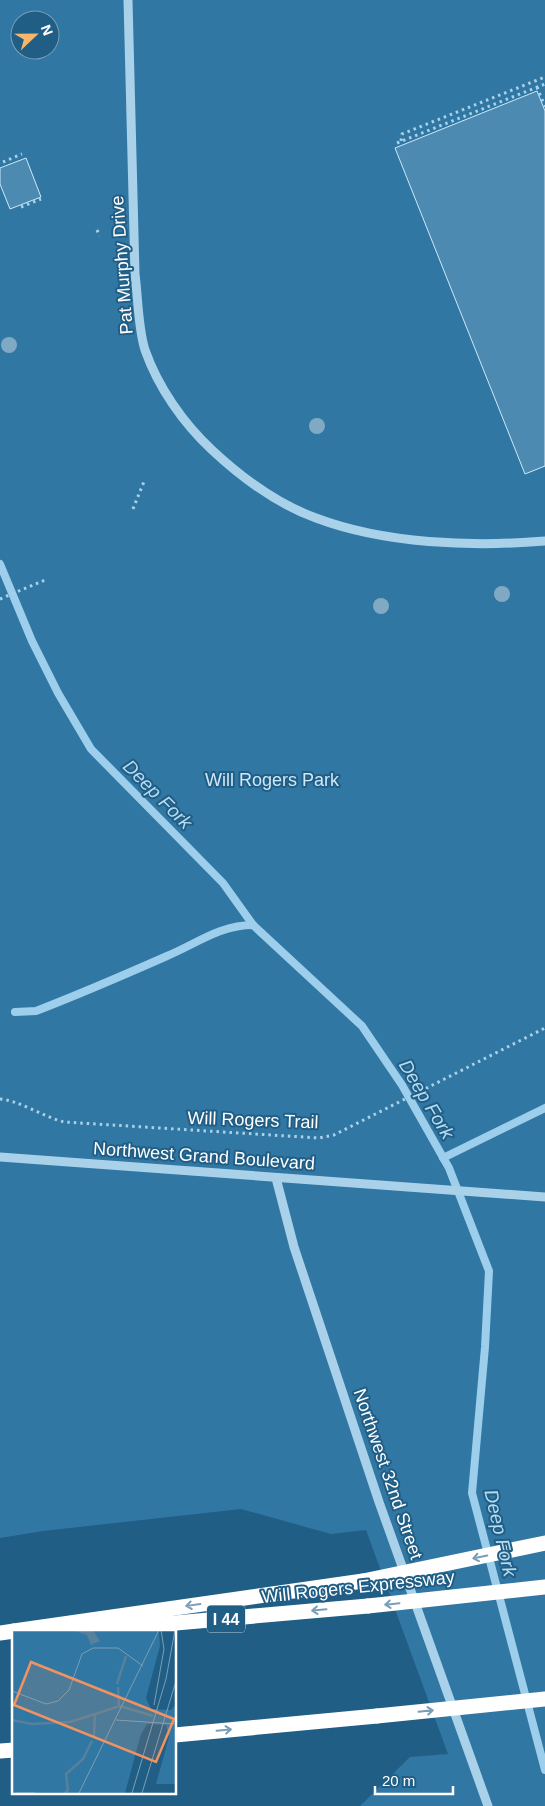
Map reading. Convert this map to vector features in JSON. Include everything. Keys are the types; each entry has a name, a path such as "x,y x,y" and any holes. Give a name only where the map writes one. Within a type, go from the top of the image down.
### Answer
{"highway":[{"path":"21,1630 363,1581 545,1544"},
{"name":"Will Rogers Expressway","path":"96,1630 368,1606 545,1587"},
{"path":"176,1735 545,1699"}],"street":[{"name":"Pat Murphy Drive","path":"128,0 135,274 139,312 145,349 180,414 202,440 252,484 286,505 315,518 360,531 397,537 454,542 545,541"},
{"name":"Northwest Grand Boulevard","path":"0,1157 545,1197"},
{"name":"Northwest 32nd Street","path":"276,1178 294,1247 376,1492 488,1806"}],"path":[{"path":"545,77 402,134 399,142 545,84"},
{"path":"537,87 545,107"},
{"path":"3,162 22,154"},
{"path":"21,207 41,199"},
{"path":"98,230 100,236"},
{"path":"133,509 145,479"},
{"path":"0,599 45,580"},
{"name":"Will Rogers Trail","path":"0,1099 17,1103 34,1112 64,1122 319,1138 334,1135 545,1028"}],"green space":[{"name":"Will Rogers Park","path":"0,0 545,0 545,1806 360,1806 410,1757 448,1754 366,1530 331,1534 241,1509 43,1531 0,1538"}],"building":[{"path":"537,91 545,111 545,466 525,474 395,148"},
{"path":"26,158 41,197 10,209 0,184 0,168"}],"waterway":[{"name":"Deep Fork","path":"0,564 32,641 58,693 91,749 223,883 253,925 362,1026 402,1085 449,1168 489,1271 485,1347 472,1493 545,1770"},
{"path":"15,1012 36,1011 135,970 208,936 230,928 253,925"},
{"path":"443,1158 545,1108"}]}
